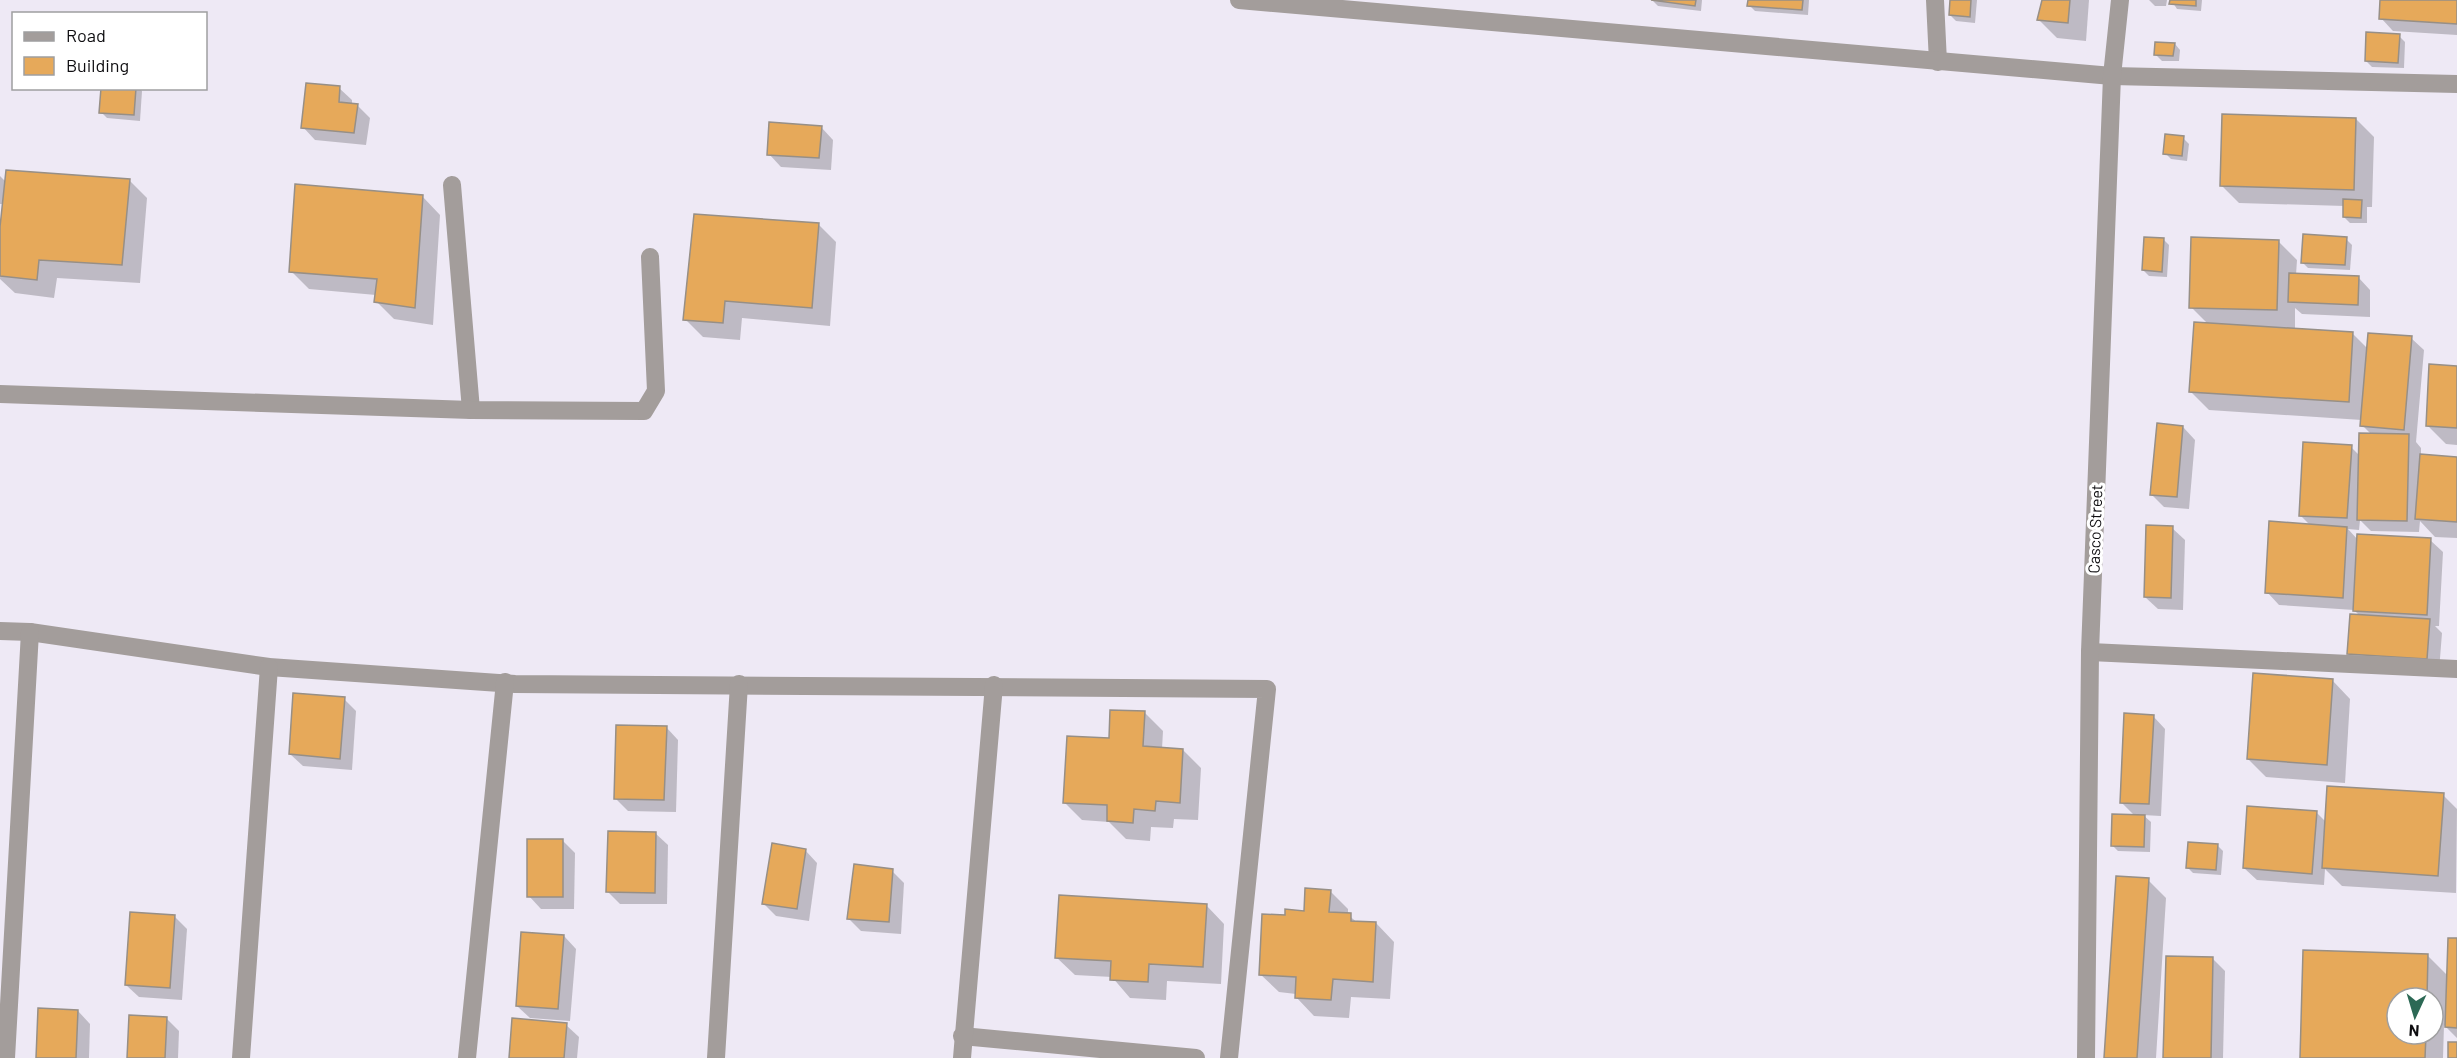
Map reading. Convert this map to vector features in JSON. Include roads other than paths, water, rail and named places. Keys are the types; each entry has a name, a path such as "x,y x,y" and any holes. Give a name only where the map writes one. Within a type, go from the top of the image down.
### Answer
{"street":[{"path":"1239,0 2112,76 2457,84"},
{"path":"1935,0 1938,62"},
{"name":"Casco Street","path":"2086,1058 2090,652 2112,76 2120,0"},
{"path":"453,186 471,410"},
{"path":"0,394 471,410 644,411 656,391 650,257"},
{"path":"0,631 30,632 269,667 505,682 1267,689 1229,1058"},
{"path":"6,1058 30,632"},
{"path":"2090,652 2457,669"},
{"path":"241,1058 269,667"},
{"path":"467,1058 505,682"},
{"path":"716,1058 738,684"},
{"path":"962,1058 962,1036 994,685"},
{"path":"962,1036 1196,1058"}]}
